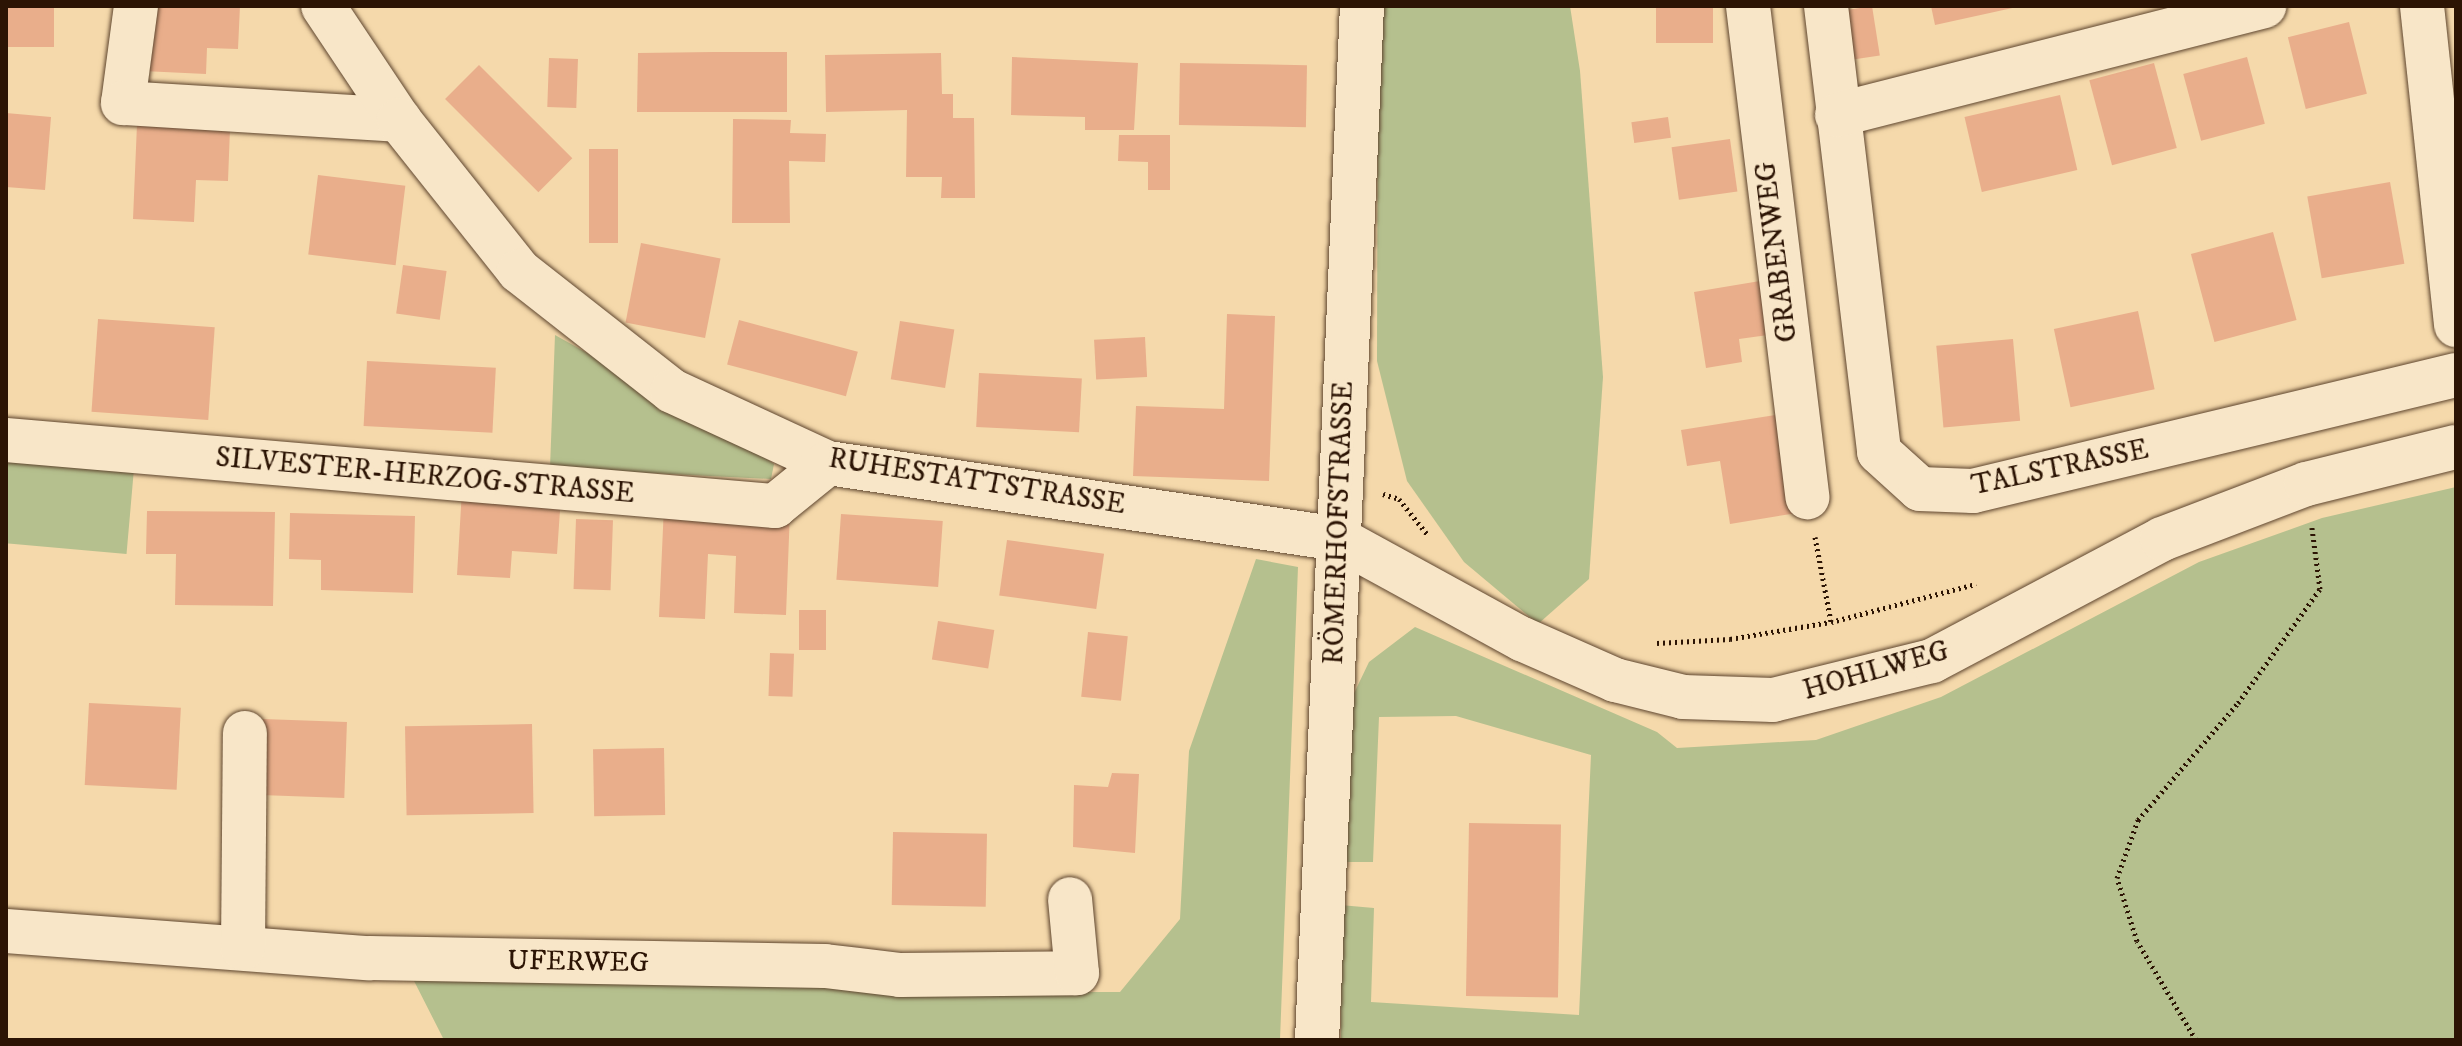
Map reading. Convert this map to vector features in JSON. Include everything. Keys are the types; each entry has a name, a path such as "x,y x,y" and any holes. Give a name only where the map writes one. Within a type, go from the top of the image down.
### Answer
{"street":[{"path":"136,6 123,103 399,120"},
{"name":"RUHESTATTSTRASSE","path":"323,6 399,120 519,271 672,391 828,463 1339,539"},
{"name":"RÖMERHOFSTRASSE","path":"1317,1040 1362,6"},
{"name":"GRABENWEG","path":"1748,6 1807,497"},
{"name":"TALSTRASSE","path":"1826,6 1879,452 1920,489 1973,491 2456,375"},
{"path":"1837,115 2264,6"},
{"path":"2422,6 2456,325"},
{"name":"SILVESTER-HERZOG-STRASSE","path":"6,440 775,506 828,463"},
{"name":"HOHLWEG","path":"1339,539 1522,639 1615,680 1683,697 1773,700 1932,661 2162,539 2306,484 2456,447"},
{"path":"243,948 245,733"},
{"name":"UFERWEG","path":"6,931 369,958 825,966 900,975 1077,973 1070,899"}],"path":[{"path":"1340,482 1399,499 1429,536"},
{"path":"2196,1040 2137,941 2117,878 2138,820 2238,703 2320,589 2306,484"},
{"path":"1807,497 1831,622"},
{"path":"1650,643 1730,639 1831,622 1980,583"}],"green space":[{"path":"1378,6 1570,6 1580,71 1603,377 1589,579 1538,624 1464,562 1407,481 1377,361"},
{"path":"555,335 720,427 774,464 771,479 550,468"},
{"path":"6,440 136,451 127,554 6,543"},
{"path":"2456,487 2456,1040 1341,1040 1340,905 1374,908 1371,1002 1579,1015 1591,755 1456,716 1379,717 1373,862 1346,862 1345,712 1369,662 1415,627 1657,732 1677,748 1816,740 1941,697 2199,562 2322,518"},
{"path":"1256,559 1298,567 1280,1040 444,1040 412,977 802,979 928,992 1120,992 1180,919 1189,751"}],"building":[{"path":"6,6 54,6 54,47 6,47"},
{"path":"147,6 240,6 238,49 207,48 206,74 143,71"},
{"path":"1656,6 1713,6 1713,43 1656,43"},
{"path":"1872,6 1880,55 1853,60 1845,10"},
{"path":"1931,6 2017,6 2017,7 1935,25"},
{"path":"2349,22 2367,94 2306,109 2288,37"},
{"path":"787,52 787,112 637,112 638,53"},
{"path":"941,53 942,94 953,94 953,118 974,118 975,198 941,198 942,177 906,177 907,110 826,112 825,55"},
{"path":"1012,57 1138,63 1134,130 1085,130 1085,117 1011,115"},
{"path":"2247,57 2265,124 2201,141 2183,74"},
{"path":"549,58 578,59 576,108 547,107"},
{"path":"1180,63 1307,65 1306,127 1179,125"},
{"path":"2154,63 2177,148 2112,165 2089,80"},
{"path":"479,65 572,158 538,192 445,99"},
{"path":"2060,95 2077,170 1982,192 1965,117"},
{"path":"6,113 51,117 45,190 6,187"},
{"path":"1668,117 1671,138 1634,143 1631,122"},
{"path":"733,119 791,120 790,133 826,134 825,162 789,161 790,223 732,223"},
{"path":"137,124 230,129 228,181 196,180 194,222 133,219"},
{"path":"1119,135 1170,135 1170,190 1148,190 1148,162 1118,161"},
{"path":"1730,139 1737,191 1679,200 1672,147"},
{"path":"589,149 618,149 618,243 589,243"},
{"path":"318,175 405,186 396,265 308,254"},
{"path":"2390,182 2404,264 2322,278 2307,197"},
{"path":"2273,232 2297,320 2214,342 2191,254"},
{"path":"641,243 721,258 705,338 626,323"},
{"path":"403,265 447,271 440,320 396,314"},
{"path":"1760,281 1768,335 1739,339 1742,362 1706,368 1694,292"},
{"path":"2138,311 2155,389 2071,407 2054,329"},
{"path":"1227,314 1275,316 1269,481 1133,476 1136,406 1224,409"},
{"path":"98,319 215,327 208,420 92,412"},
{"path":"739,320 858,352 846,396 727,364"},
{"path":"900,321 954,330 945,388 891,379"},
{"path":"1145,337 1147,377 1096,380 1094,340"},
{"path":"2013,339 2020,421 1943,427 1936,346"},
{"path":"367,361 496,368 492,433 364,426"},
{"path":"979,373 1082,378 1079,432 976,427"},
{"path":"1781,414 1797,513 1730,524 1720,461 1687,466 1681,430"},
{"path":"462,490 561,496 557,554 512,551 510,578 457,575"},
{"path":"664,506 790,511 786,615 734,613 736,556 708,554 705,619 659,617"},
{"path":"147,511 275,512 273,606 175,605 176,554 146,554"},
{"path":"290,513 415,516 413,593 321,590 321,560 289,559"},
{"path":"841,514 943,521 938,587 836,580"},
{"path":"576,519 613,520 611,590 574,589"},
{"path":"1007,540 1104,554 1096,609 999,595"},
{"path":"799,610 826,610 826,650 799,650"},
{"path":"938,621 994,630 988,668 932,660"},
{"path":"1088,632 1128,636 1121,701 1081,697"},
{"path":"770,653 794,654 792,697 768,696"},
{"path":"89,703 181,708 177,790 85,785"},
{"path":"263,719 347,722 344,798 260,795"},
{"path":"532,724 534,813 407,815 405,726"},
{"path":"664,748 665,815 594,816 593,749"},
{"path":"1112,773 1139,774 1135,853 1073,847 1074,785 1108,787"},
{"path":"1469,823 1561,825 1558,998 1466,996"},
{"path":"893,832 987,834 986,907 892,905"}]}
